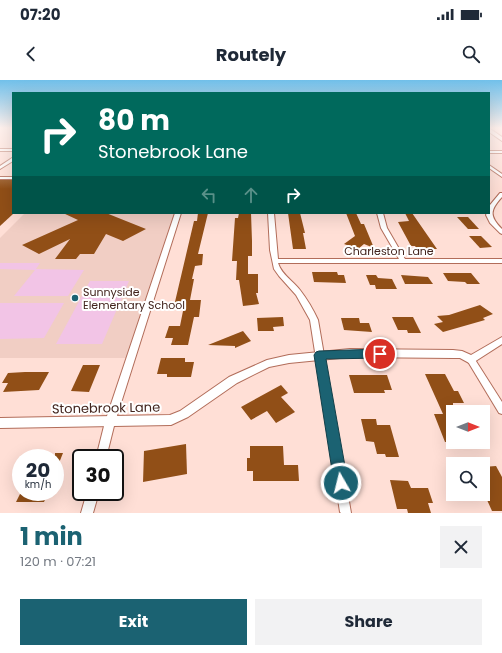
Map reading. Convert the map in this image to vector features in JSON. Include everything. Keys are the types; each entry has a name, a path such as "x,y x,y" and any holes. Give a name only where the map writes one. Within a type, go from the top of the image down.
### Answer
{"street":[{"path":"0,150 12,150"},
{"path":"490,152 502,152"},
{"path":"0,168 12,160"},
{"path":"490,167 502,176"},
{"path":"0,178 12,178"},
{"path":"490,212 492,206 502,194"},
{"path":"103,449 110,422 178,214"},
{"path":"271,214 275,261 281,275 296,290 309,309 316,329 319,355 346,512"},
{"path":"380,214 384,228 403,261"},
{"path":"489,214 492,222 502,232"},
{"name":"Charleston Lane","path":"275,261 502,261"},
{"path":"502,340 471,360 502,410"},
{"name":"Stonebrook Lane","path":"0,423 171,420 184,414 233,380 267,364 289,359 350,353 454,354 462,355 471,360"},
{"path":"87,513 90,501"}],"shaded area":[{"name":"Sunnyside Elementary School","path":"24,214 178,214 131,358 0,358 0,238"},
{"path":"0,263 40,263 36,269 84,270 68,296 14,296 35,270 0,269"},
{"path":"90,281 129,281 102,344 56,344"},
{"path":"0,303 64,303 44,338 0,339"}],"building":[{"path":"0,180 12,180 13,214 0,226"},
{"path":"65,214 108,214 146,229 123,241 106,234 94,254 80,254 76,259 55,259 70,239 39,254 22,245 78,220"},
{"path":"198,214 208,214 198,254 203,254 202,265 195,266 190,300 201,300 199,317 194,317 188,345 171,345 173,338 165,338 169,326 180,326 184,306 174,306 194,221 197,221"},
{"path":"239,214 251,214 252,256 248,256 248,274 258,274 258,293 256,293 259,304 243,306 239,280 236,280 237,261 232,261 235,218 238,218"},
{"path":"288,214 300,214 305,233 303,233 306,249 293,249"},
{"path":"346,214 356,214 361,224 364,224 374,248 364,244 358,249 344,244 355,236"},
{"path":"406,214 413,214 437,249 417,249 415,246 411,246 398,222 409,221"},
{"path":"457,217 468,217 479,229 468,229"},
{"path":"469,236 481,236 492,247 480,248"},
{"path":"312,272 337,272 338,275 344,275 346,283 314,282"},
{"path":"443,273 471,273 480,284 467,284 465,282 448,281"},
{"path":"366,275 376,275 378,278 392,279 397,289 376,289 375,285 370,285"},
{"path":"401,275 428,277 433,284 405,284"},
{"path":"480,305 493,314 483,318 485,320 443,332 434,324 443,322 437,316 449,315"},
{"path":"283,317 284,326 273,327 274,331 258,331 257,318"},
{"path":"392,317 413,317 421,333 408,333 407,330 398,330"},
{"path":"341,318 359,318 360,323 369,323 372,332 344,330"},
{"path":"243,331 251,341 235,348 235,346 208,345"},
{"path":"161,358 185,358 185,362 194,362 191,377 167,377 167,374 157,374"},
{"path":"83,365 100,365 89,392 71,391"},
{"path":"49,372 39,390 3,392 8,383 2,383 8,373"},
{"path":"425,374 445,374 454,391 458,391 464,403 453,403 453,405 446,405 446,442 434,414 443,414"},
{"path":"349,375 387,375 392,390 384,390 385,393 354,393"},
{"path":"281,385 288,393 281,397 295,412 276,423 267,411 251,420 241,407"},
{"path":"361,419 376,419 377,425 390,425 399,457 386,457 385,454 377,454 374,442 366,441"},
{"path":"186,444 187,474 143,482 144,451"},
{"path":"250,446 283,446 284,465 298,465 299,481 253,481 253,471 247,471 247,458 250,458"},
{"path":"490,466 496,466 502,477 502,511 492,511 488,501 490,501"},
{"path":"390,480 408,481 411,488 428,488 433,503 428,503 431,513 408,513 407,509 397,509"},
{"path":"16,501 44,501 44,502"}],"place":[{"name":"Sunnyside Elementary School","path":"75,298"}],"route":[{"path":"341,483 319,355 350,353 380,354"}]}
